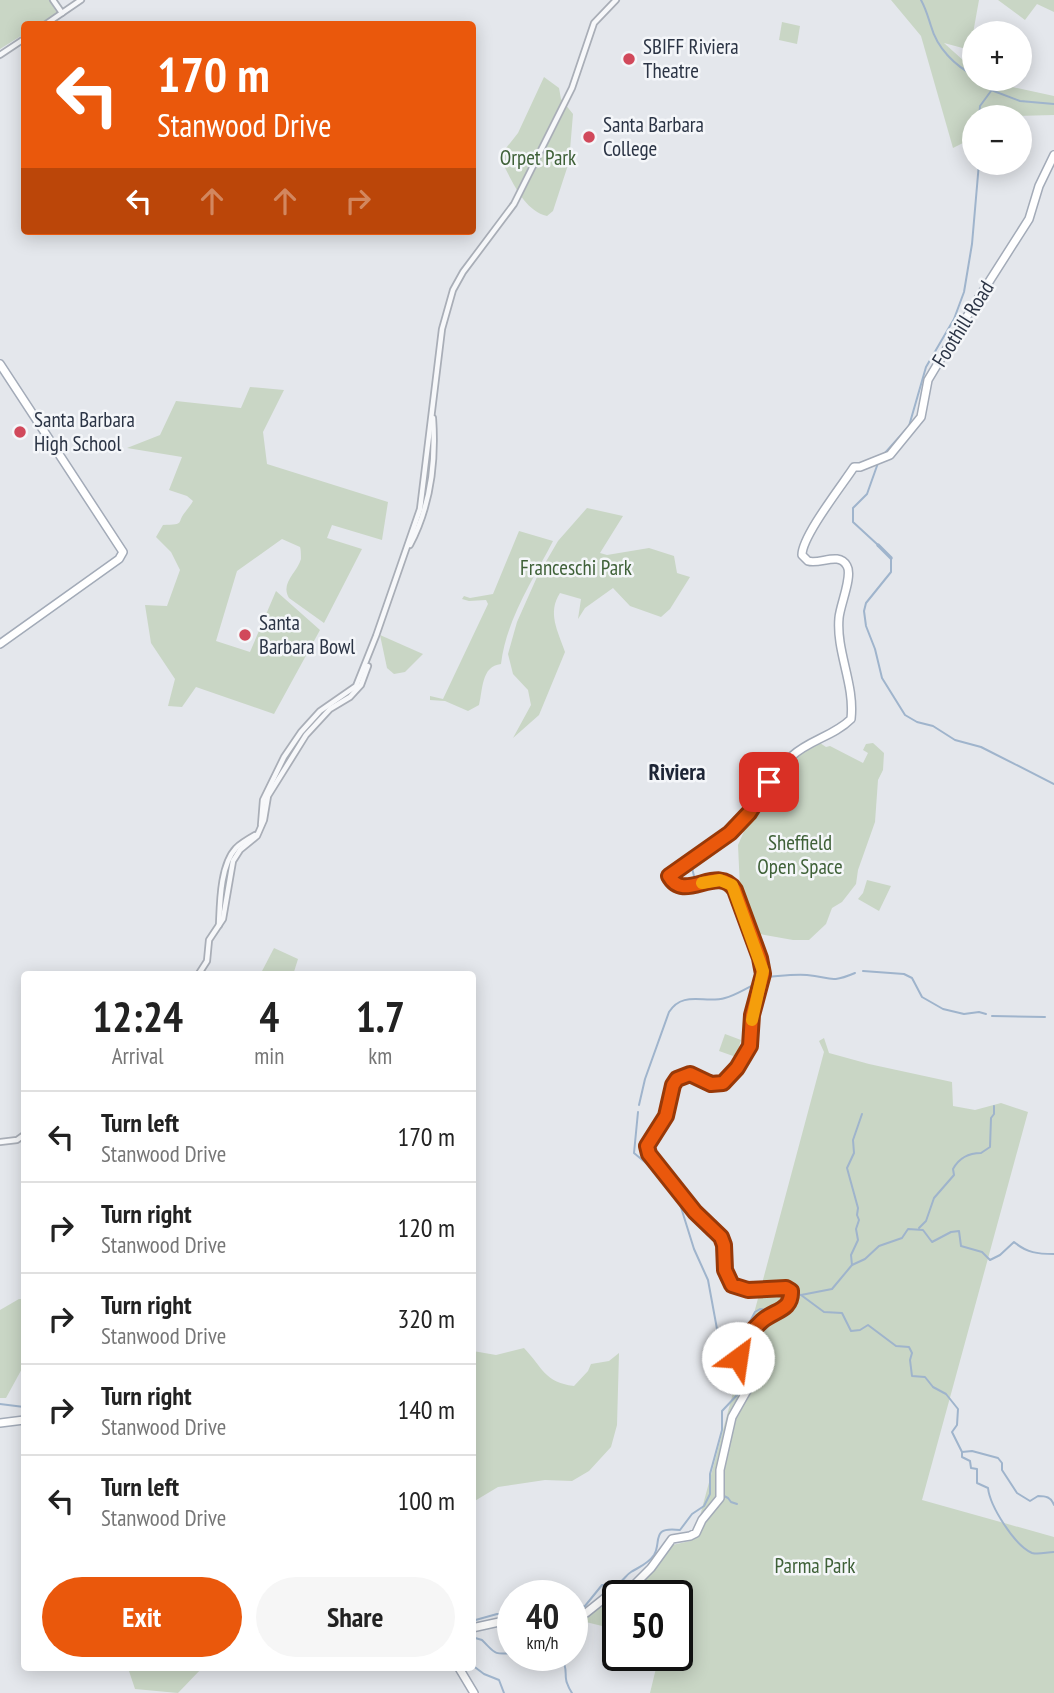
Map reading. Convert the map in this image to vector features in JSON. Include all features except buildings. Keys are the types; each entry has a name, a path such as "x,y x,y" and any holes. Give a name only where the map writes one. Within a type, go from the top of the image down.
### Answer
{"main road":[{"name":"Foothill Road","path":"588,1611 606,1597 632,1587 653,1566 672,1539 696,1533 704,1517 719,1500 720,1470 732,1417 748,1387 747,1378 738,1360 739,1352 762,1321 781,1311 792,1295 786,1288 748,1290 732,1285 725,1270 721,1237 695,1212 648,1152 649,1142 666,1116 673,1085 677,1079 690,1074 711,1084 722,1084 743,1060 750,1046 752,1015 763,974 760,958 732,885 718,880 681,887 669,876 693,862 738,826 774,777 798,751 842,727 851,719 849,686 838,636 848,568 845,562 838,559 816,563 808,561 803,557 802,551 824,510 854,467 890,455 920,417 926,384 1029,219 1039,186 1054,156"},
{"path":"0,364 123,552 120,559 0,644"},
{"path":"0,1423 21,1420"},
{"path":"476,1627 497,1623"},
{"path":"461,1671 474,1693"}],"street":[{"path":"53,0 62,13"},
{"path":"50,21 82,0"},
{"path":"260,828 263,800 284,757 320,711 355,687 376,636 420,509 442,325 453,290 463,272 514,204 572,88 594,23 616,0"},
{"path":"0,55 21,41"},
{"path":"201,971 207,961 209,940 219,926 218,905 227,862 238,846 260,828 268,796 303,739 330,709 351,696 361,685 376,636"},
{"path":"0,1142 21,1137"}],"green space":[{"path":"0,0 49,0 57,13 44,21 21,21 21,36 0,49"},
{"path":"891,0 979,0 975,21 962,21 962,48 944,43 962,59 962,91 1031,91 1054,96 1054,115 1032,116 1032,105 962,105 962,144 953,148 921,36"},
{"path":"998,0 1054,0 1054,12 1037,4 1025,20"},
{"path":"782,22 800,26 797,44 779,40"},
{"name":"Orpet Park","path":"544,77 559,88 561,99 573,114 569,162 553,211 547,216 538,213 524,200 499,157 518,133"},
{"path":"250,387 284,390 263,432 267,464 388,502 382,540 332,525 327,538 362,549 324,623 289,598 287,593 288,583 301,559 300,547 282,539 237,571 216,641 250,652 276,591 320,630 274,714 196,687 182,707 168,706 175,679 151,643 145,605 167,606 180,570 171,552 156,537 163,525 179,522 193,501 169,490 182,457 127,448 160,435 176,401 241,408"},
{"name":"Franceschi Park","path":"587,508 623,516 600,553 607,555 649,548 674,556 677,573 690,577 670,609 661,617 630,606 613,588 585,608 578,619 581,599 560,593 554,615 565,652 539,715 513,738 531,705 528,690 513,674 508,654 517,622 537,577 558,541"},
{"path":"519,531 553,541 514,616 501,664 494,666 486,674 479,705 468,711 445,701 430,700 430,696 443,699 488,604 486,600 462,599 464,596 470,598 493,594"},
{"path":"380,635 423,654 405,672 394,674 387,668"},
{"name":"Sheffield Open Space","path":"820,743 863,763 868,753 863,750 866,744 873,743 884,753 883,770 878,780 875,822 858,870 856,884 842,902 832,908 826,924 809,940 754,933 740,889 738,845 745,829 776,781 800,754"},
{"path":"867,880 891,886 879,911 858,899"},
{"path":"274,948 298,959 294,971 262,971"},
{"path":"725,1034 741,1040 736,1057 719,1051"},
{"name":"Parma Park","path":"824,1038 829,1053 952,1082 953,1106 975,1110 1001,1103 1028,1112 922,1500 1054,1537 1054,1693 650,1693 655,1671 693,1671 693,1580 642,1580 668,1546 690,1541 700,1516 741,1363 738,1357 745,1347 824,1052 819,1041"},
{"path":"21,1299 21,1370 6,1398 0,1398 0,1310"},
{"path":"524,1348 550,1377 574,1386 591,1364 609,1361 619,1353 617,1425 611,1447 589,1471 572,1481 545,1480 498,1487 476,1500 476,1352 496,1355"},
{"path":"602,1603 602,1626 588,1622 588,1616"},
{"path":"129,1671 199,1671 178,1693 135,1689"}],"waterway":[{"path":"921,0 942,49 962,68"},
{"path":"981,105 991,91"},
{"path":"994,91 1020,101 1054,104"},
{"path":"885,453 909,426 926,367 954,319 964,292 972,244 978,175"},
{"path":"878,463 867,494 853,508 853,522 878,545"},
{"path":"878,545 891,558"},
{"path":"891,558 891,572 866,603 864,611 882,678 905,715 917,722 933,726 955,740 981,747 1054,784"},
{"path":"692,868 695,880"},
{"path":"863,971 904,974 912,978 922,997 943,1009 964,1014 986,1014"},
{"path":"768,977 802,975 835,979 855,973"},
{"path":"639,1105 645,1079 669,1012 675,1005 688,999 725,998 756,984"},
{"path":"992,1016 1045,1017"},
{"path":"919,1228 926,1221 934,1198 954,1175 953,1169 958,1162 990,1147 994,1106"},
{"path":"638,1112 634,1153 658,1173 679,1201 694,1249 708,1280 717,1329 726,1336 731,1348"},
{"path":"852,1265 851,1255 858,1240 856,1229 859,1220 847,1168 854,1153 853,1140 862,1114"},
{"path":"796,1294 832,1289 852,1265 865,1259 879,1246 902,1238 908,1229 923,1230 932,1242 959,1231 961,1246 982,1252 990,1260 1014,1242 1023,1249 1054,1254"},
{"path":"588,1602 602,1585 619,1583 646,1563 654,1555 659,1536 664,1530 680,1530 692,1514 704,1506 710,1494 710,1474 722,1430 722,1411 739,1393 741,1385 729,1359 731,1348 744,1333 755,1312 760,1309 773,1311 787,1294"},
{"path":"801,1295 824,1312 842,1313 851,1331 868,1325 896,1346 909,1347 912,1353 912,1376 925,1377 933,1387 946,1394 958,1409 957,1425 952,1432 962,1452 972,1451 998,1458 1002,1463 1002,1470 1017,1493 1030,1501 1038,1496 1046,1497 1054,1505"},
{"path":"0,1404 21,1407"},
{"path":"962,1452 962,1457 970,1461 971,1468 977,1469 977,1483 988,1488 998,1514 1018,1542 1032,1553 1054,1552"},
{"path":"724,1496 737,1504"},
{"path":"476,1620 497,1614"},
{"path":"476,1638 497,1653"},
{"path":"476,1668 499,1680 504,1693"},
{"path":"565,1671 572,1693"}],"slow traffic":[{"path":"702,883 720,880 732,885 760,958 763,980 752,1020"}],"place":[{"name":"SBIFF Riviera Theatre","path":"629,59"},
{"name":"Santa Barbara College","path":"589,137"},
{"name":"Santa Barbara High School","path":"20,432"},
{"name":"Santa Barbara Bowl","path":"245,635"}],"district":[{"name":"Riviera","path":"677,772"}],"route":[{"path":"738,1358 739,1352 762,1321 787,1305 791,1291 786,1288 738,1289 732,1285 725,1270 721,1237 695,1212 649,1154 647,1146 662,1125 673,1085 681,1075 690,1074 711,1084 723,1083 737,1068 750,1046 752,1015 763,974 760,958 735,890 724,880 681,887 669,876 693,862 738,826 769,782"}]}
